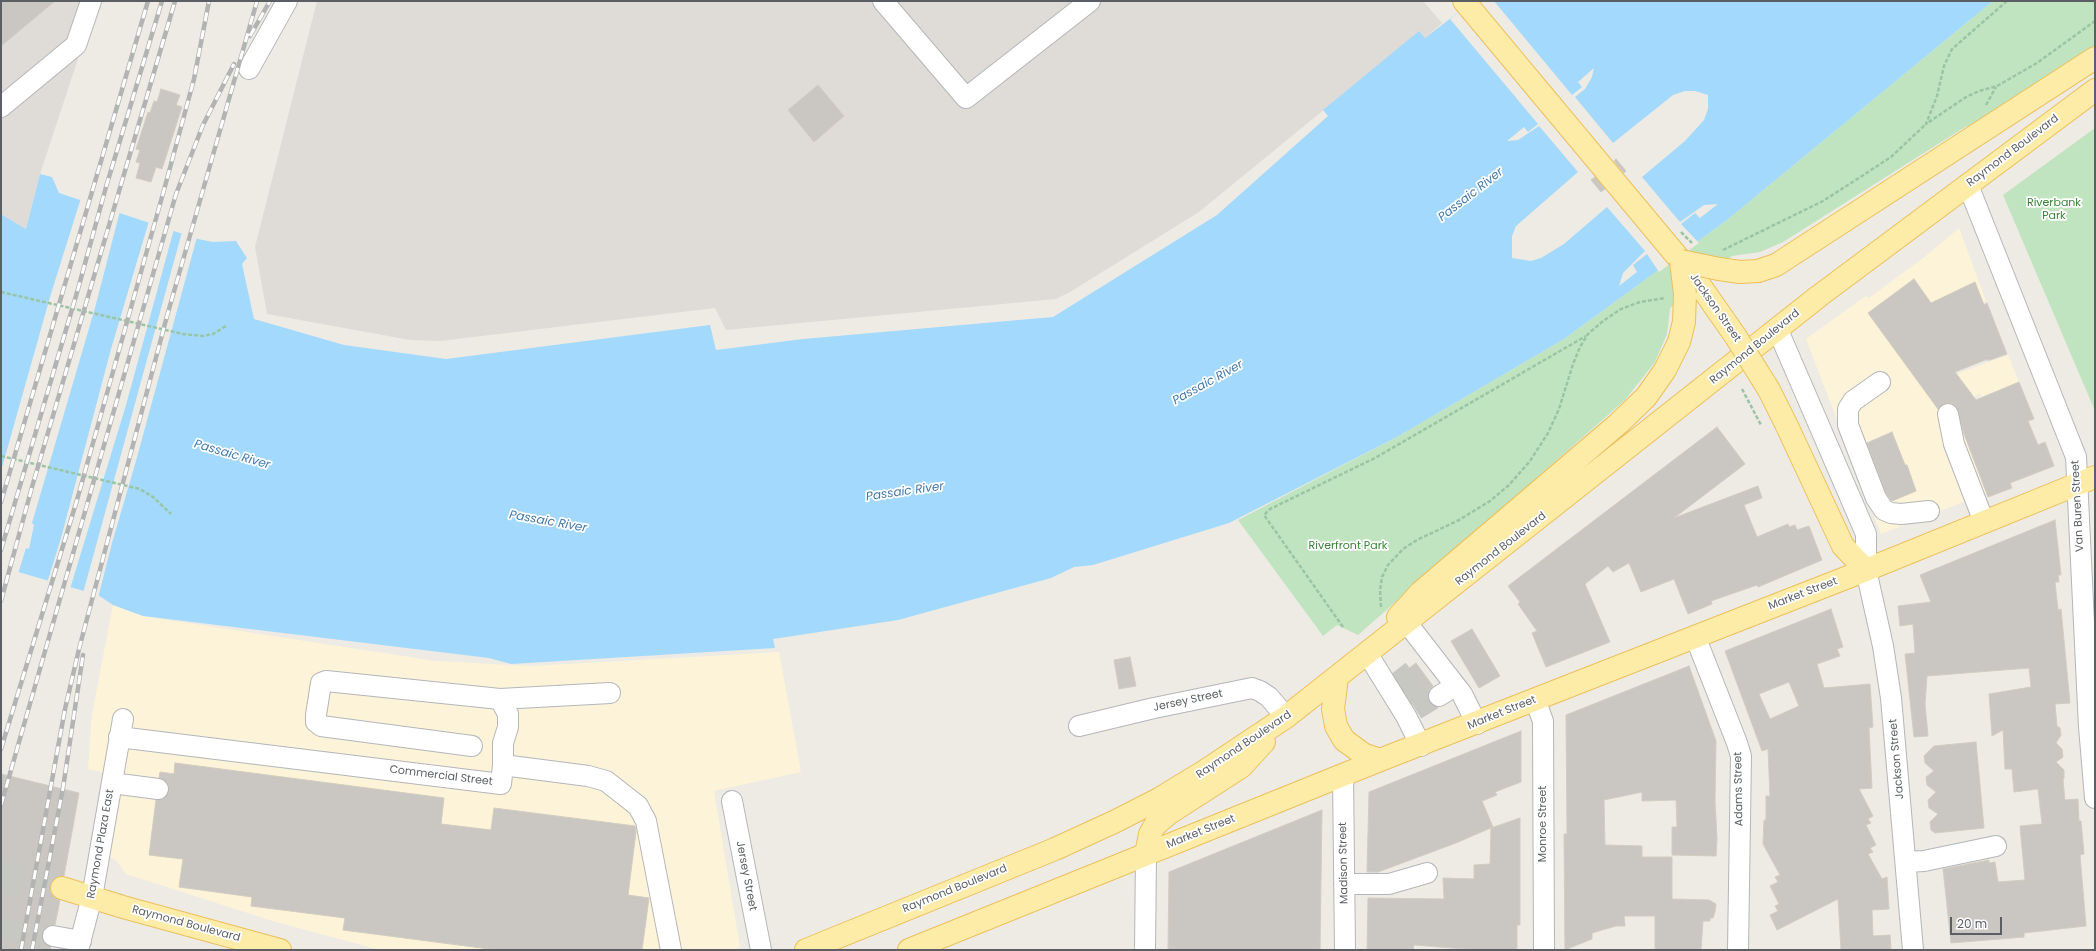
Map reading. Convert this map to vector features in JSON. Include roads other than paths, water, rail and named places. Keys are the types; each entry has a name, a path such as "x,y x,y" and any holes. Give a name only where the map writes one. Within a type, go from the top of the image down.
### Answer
{"main road":[{"name":"Jackson Street","path":"1464,1 1681,261 1684,291 1736,337 1769,390 1843,546 1866,570"},
{"path":"1681,261 1720,260 1740,272 1758,271 1776,265 2095,58"},
{"name":"Raymond Boulevard","path":"806,950 1055,849 1139,810 1205,771 1286,717 1407,623 1777,328 2095,90"},
{"path":"1367,653 1421,592 1618,424 1646,398 1666,370 1679,342 1684,322 1684,291"},
{"name":"Market Street","path":"916,949 1146,854 1380,760 1477,724 2086,481"},
{"path":"1337,678 1333,709 1336,726 1344,740 1363,754 1380,760"},
{"path":"1146,854 1150,834 1155,825 1168,814 1241,766 1286,717"},
{"name":"Raymond Boulevard","path":"62,891 92,897 280,950"}],"street":[{"path":"1,107 76,45 91,1"},
{"path":"249,69 288,1"},
{"path":"883,1 966,98 1090,1"},
{"name":"Van Buren Street","path":"1968,185 2086,481 2089,727 2095,798"},
{"name":"Jackson Street","path":"1777,328 1866,534 1866,570 1883,646 1891,698 1913,950"},
{"path":"1880,382 1853,401 1848,409 1848,425 1876,498 1884,510 1891,513 1901,514 1930,511"},
{"path":"1948,414 1954,444 1984,522"},
{"path":"1407,623 1436,676 1477,724"},
{"name":"Adams Street","path":"1695,636 1741,756 1738,950"},
{"path":"1367,653 1401,699 1421,746"},
{"path":"472,746 321,726 316,722 316,715 321,683 326,681 500,699 610,693"},
{"name":"Jersey Street","path":"1079,726 1154,708 1252,688 1269,697 1286,717"},
{"path":"500,699 494,714 495,726 503,743 503,765"},
{"name":"Monroe Street","path":"1535,700 1543,721 1544,950"},
{"name":"Commercial Street","path":"121,728 500,784 503,765 588,776 606,781 638,806 646,821 671,950"},
{"name":"Raymond Plaza East","path":"79,945 92,897 121,728"},
{"name":"Madison Street","path":"1343,776 1345,950"},
{"path":"112,783 158,789"},
{"name":"Jersey Street","path":"732,801 761,950"},
{"path":"1906,862 1924,861 1996,846"},
{"path":"1145,950 1146,854"},
{"path":"1344,884 1389,884 1427,873"},
{"path":"53,936 79,945"}],"water":[{"name":"Passaic River","path":"1473,1 1993,1 1727,220 1564,339 1397,437 1229,523 1093,565 1074,567 1051,578 898,620 773,639 775,648 511,664 489,658 143,616 113,605 98,595 1,567 1,214 26,229 40,174 52,177 59,193 198,239 213,242 236,241 247,258 242,264 254,319 344,345 446,359 710,325 716,350 803,339 1053,317 1217,215 1328,116 1323,110 1419,31 1425,38"}],"tunnel":[{"path":"1396,683 1418,666"},
{"path":"1405,697 1429,681"},
{"path":"1416,710 1439,696"},
{"path":"1,866 62,888"},
{"path":"1,883 35,889"},
{"path":"1,927 53,936"}],"railway":[{"path":"1,502 148,1"},
{"path":"1,550 78,289 106,187 162,1"},
{"path":"1,601 32,487 175,1"},
{"path":"1,749 77,500 164,190 194,79 209,1"},
{"path":"21,950 65,709 79,649 167,316 257,1"},
{"path":"250,36 270,1"},
{"path":"1,805 176,194 203,125 234,64"},
{"path":"32,950 63,788 83,655"}],"park label":[{"name":"Riverbank Park","path":"2054,209"},
{"name":"Riverfront Park","path":"1348,546"}]}
